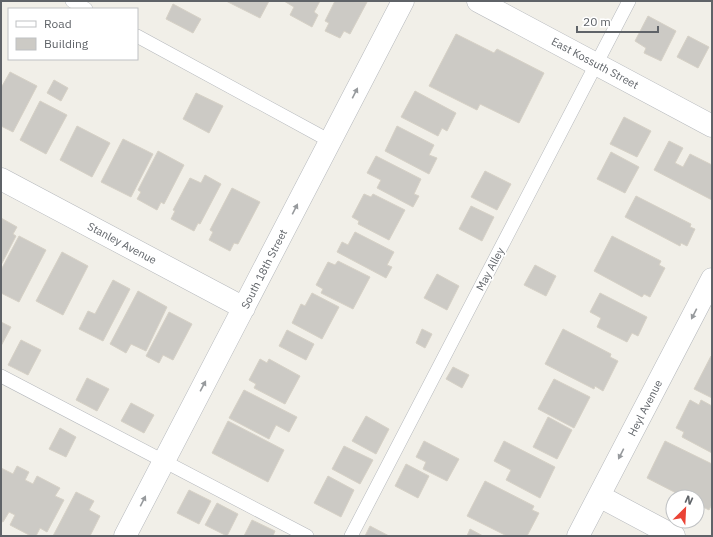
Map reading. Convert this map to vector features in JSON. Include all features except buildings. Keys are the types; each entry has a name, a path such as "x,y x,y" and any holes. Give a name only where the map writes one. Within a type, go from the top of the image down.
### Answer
{"street":[{"name":"South 18th Street","path":"125,536 403,1"},
{"name":"East Kossuth Street","path":"478,1 712,126"},
{"name":"Stanley Avenue","path":"1,179 244,308"},
{"name":"Heyl Avenue","path":"578,536 712,279"},
{"path":"599,496 674,536"}],"lane":[{"path":"72,1 84,8"},
{"name":"May Alley","path":"351,536 629,1"},
{"path":"138,37 330,141"},
{"path":"1,376 306,536"}]}
